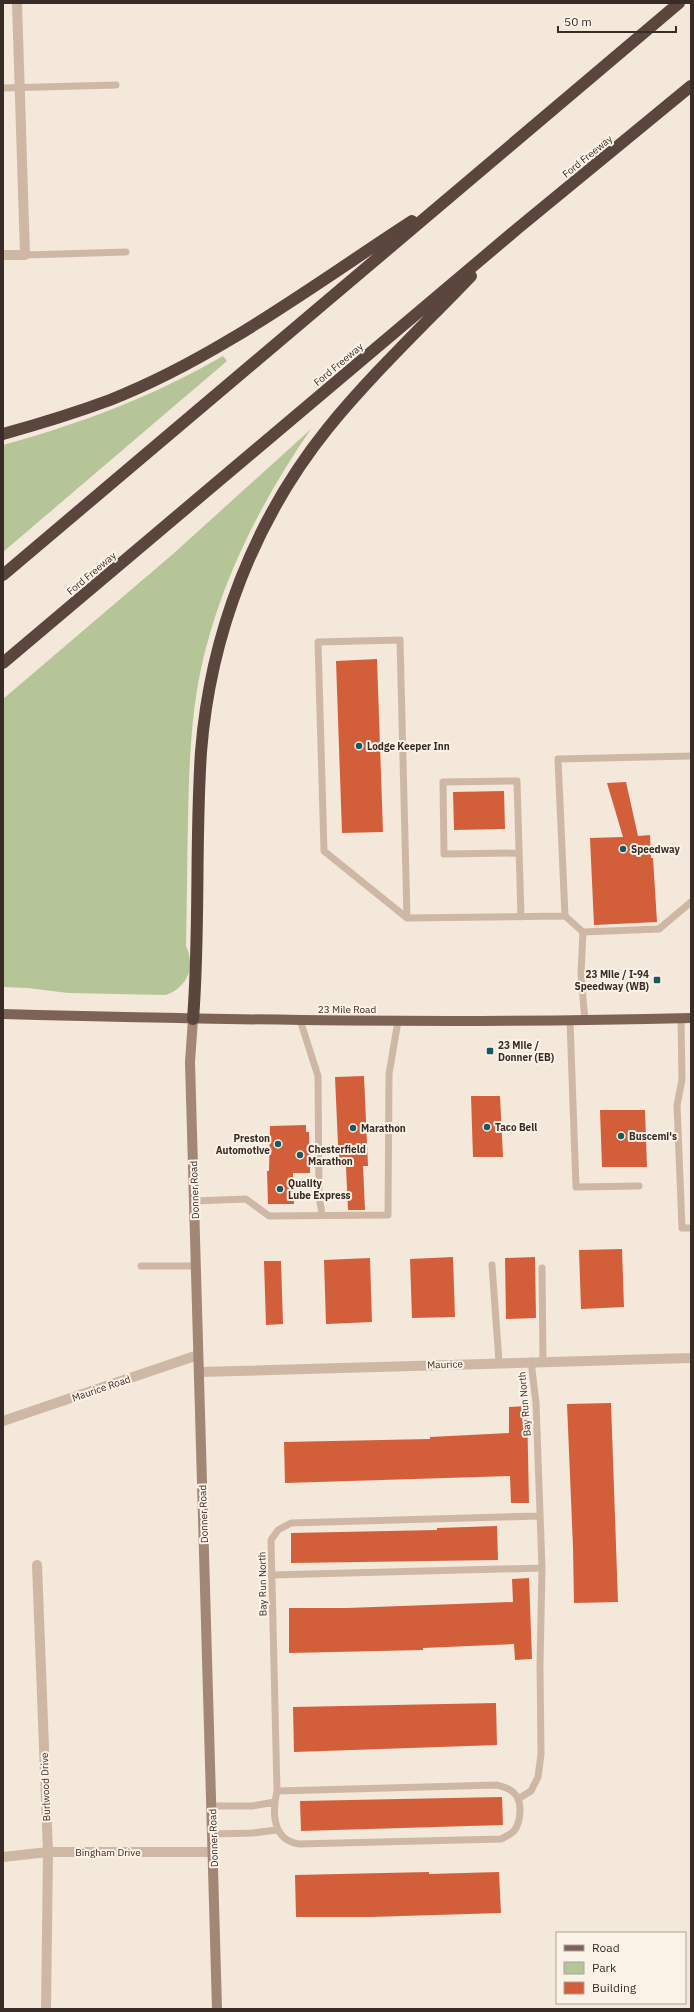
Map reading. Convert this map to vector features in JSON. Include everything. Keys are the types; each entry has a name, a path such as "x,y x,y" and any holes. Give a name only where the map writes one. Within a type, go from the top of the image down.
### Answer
{"highway":[{"path":"3,575 679,3"},
{"name":"Ford Freeway","path":"3,663 517,229 691,86"},
{"path":"3,434 110,400 193,359 239,334 454,193"},
{"path":"193,1019 196,980 200,791 205,718 211,678 222,635 247,563 280,497 328,428 360,392 517,229"}],"main road":[{"name":"23 Mile Road","path":"3,1014 193,1019 398,1021 586,1021 686,1018"}],"street":[{"path":"3,255 25,255 17,3"},
{"name":"Donner Road","path":"193,1019 190,1062 214,1852 217,2009"},
{"name":"Maurice Road","path":"3,1421 198,1355"},
{"name":"Maurice","path":"199,1372 531,1361 691,1358"},
{"name":"Burlwood Drive","path":"36,1564 48,1852 46,2009"},
{"name":"Bingham Drive","path":"3,1857 48,1852 214,1852"}],"lane":[{"path":"3,88 116,85"},
{"path":"25,255 126,252"},
{"path":"407,918 400,640 318,642 324,851 407,918 565,916 583,932 659,929 691,902"},
{"path":"565,916 558,758 691,756"},
{"path":"519,853 444,854 443,782 517,781 521,917"},
{"path":"583,932 581,974 586,1021"},
{"path":"686,1018 682,1080 677,1105 682,1228 691,1228"},
{"path":"300,1020 318,1076 319,1195 322,1215"},
{"path":"194,1201 246,1199 269,1216 388,1215 389,1074 398,1021"},
{"path":"570,1021 576,1187 639,1186"},
{"path":"492,1265 499,1362"},
{"path":"141,1266 196,1266"},
{"path":"542,1268 543,1361"},
{"name":"Bay Run North","path":"518,1799 531,1791 538,1777 541,1754 542,1568 536,1403 531,1361"},
{"name":"Bay Run North","path":"277,1830 275,1802 278,1791 271,1540 278,1530 291,1523 539,1516"},
{"path":"271,1575 542,1568"},
{"path":"213,1834 253,1833 277,1830 283,1838 290,1843 299,1844 501,1839 514,1831 518,1822 520,1811 518,1799 511,1790 497,1785 278,1791"},
{"path":"212,1806 252,1806 275,1802"}],"green space":[{"path":"223,356 227,361 3,552 3,445 60,428 116,408 170,384"},
{"path":"311,429 291,459 255,521 226,587 204,655 197,690 190,755 186,946 190,962 188,976 179,987 166,995 68,993 28,988 3,987 3,699 173,554"}],"building":[{"name":"Lodge Keeper Inn","path":"377,659 383,832 342,833 336,661"},
{"path":"626,782 638,836 650,835 657,922 594,925 590,838 623,837 607,783"},
{"path":"504,791 505,829 454,830 453,792"},
{"path":"364,1076 368,1166 363,1166 365,1210 348,1210 346,1167 339,1167 335,1077"},
{"name":"Taco Bell","path":"471,1096 500,1096 503,1157 473,1157"},
{"path":"600,1110 645,1110 647,1167 602,1167"},
{"path":"306,1125 306,1132 309,1132 310,1173 293,1173 294,1204 268,1204 267,1171 269,1171 270,1126"},
{"path":"622,1249 624,1307 581,1309 579,1250"},
{"path":"453,1257 455,1317 412,1318 410,1259"},
{"path":"535,1257 536,1318 506,1319 505,1258"},
{"path":"370,1258 372,1322 326,1324 324,1260"},
{"path":"264,1261 281,1261 283,1324 266,1325"},
{"path":"611,1403 618,1602 574,1603 567,1404"},
{"path":"527,1406 529,1503 511,1503 510,1476 285,1483 284,1442 430,1439 430,1437 509,1433 509,1407"},
{"path":"497,1526 498,1560 291,1563 291,1533 437,1530 437,1528"},
{"path":"529,1578 532,1659 515,1660 514,1644 423,1648 423,1650 289,1653 289,1608 347,1608 513,1602 512,1579"},
{"path":"496,1703 497,1745 294,1752 293,1707"},
{"path":"502,1797 503,1825 301,1831 300,1801"},
{"path":"429,1872 429,1874 499,1872 501,1913 369,1917 296,1917 295,1875"}],"place":[{"name":"Lodge Keeper Inn","path":"359,746"},
{"name":"Speedway","path":"623,849"},
{"name":"23 Mile / I-94 Speedway (WB)","path":"657,980"},
{"name":"23 Mile / Donner (EB)","path":"490,1051"},
{"name":"Taco Bell","path":"487,1127"},
{"name":"Marathon","path":"353,1128"},
{"name":"Buscemi's","path":"621,1136"},
{"name":"Preston Automotive","path":"278,1144"},
{"name":"Chesterfield Marathon","path":"300,1155"},
{"name":"Quality Lube Express","path":"280,1189"}]}
